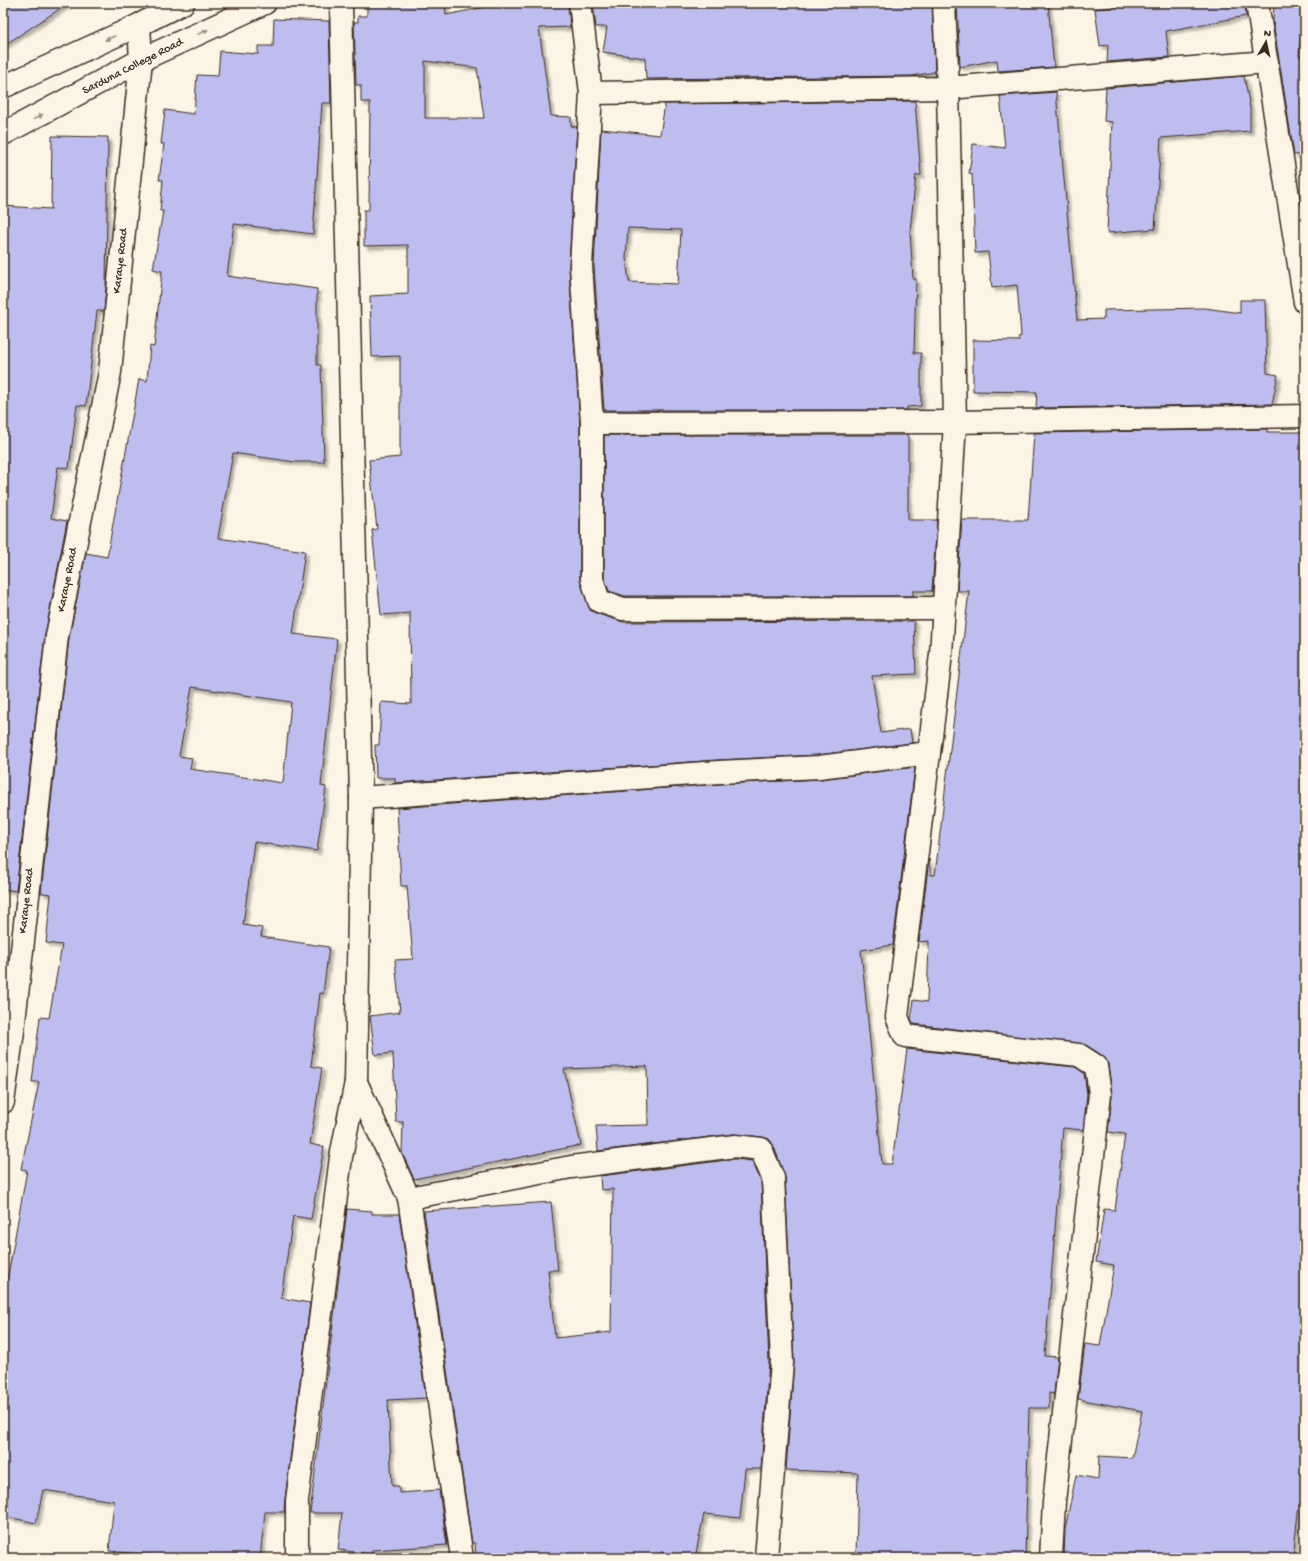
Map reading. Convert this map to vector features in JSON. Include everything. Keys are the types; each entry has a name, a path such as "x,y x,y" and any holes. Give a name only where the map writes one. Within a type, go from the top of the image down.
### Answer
{"street":[{"path":"3,87 139,25 182,3"},
{"name":"Sarduna College Road","path":"3,134 141,60 265,3"},
{"path":"296,1558 297,1501 341,1157 356,1082 361,798 341,3"},
{"path":"580,3 591,93 581,266 592,423 592,579 599,601 623,609 944,608"},
{"path":"944,3 948,88 955,422 941,654 897,1017 905,1036 1079,1054 1096,1066 1100,1094 1054,1502 1051,1558"},
{"path":"1257,3 1268,62 1305,302"},
{"name":"Karaye Road","path":"3,1102 14,1024 57,636 110,372 141,60 139,25"},
{"path":"591,93 948,88 1268,62"},
{"path":"592,423 955,422 1305,416"},
{"path":"361,798 719,772 819,767 929,753"},
{"path":"356,1082 409,1198 462,1558"},
{"path":"409,1198 571,1167 736,1146 761,1149 774,1178 782,1362 766,1558"}],"building":[{"path":"3,3 69,3 3,46"},
{"path":"367,3 445,3 446,15 495,5 495,7 517,3 568,3 570,27 539,28 551,116 571,117 571,126 577,127 569,267 580,423 580,579 590,610 623,622 914,621 916,674 872,676 881,733 910,729 912,743 818,755 718,760 395,783 395,778 376,778 375,745 379,745 381,702 411,704 410,613 381,615 372,530 377,529 369,460 400,457 400,356 372,357 370,296 408,294 408,245 364,246 364,210 369,210 370,102 361,102 361,85 356,85 354,22 358,22 358,16 367,16","holes":["425,61 477,68 484,118 425,118"]},
{"path":"593,3 932,3 935,72 912,76 646,79 645,58 603,52 607,27 596,27"},
{"path":"957,3 1048,3 1054,67 998,71 997,60 960,67"},
{"path":"1147,3 1245,3 1246,16 1166,31 1169,57 1107,62 1108,45 1100,46 1095,9"},
{"path":"1274,3 1303,3 1299,56 1305,56 1305,154 1294,155 1273,21"},
{"path":"274,19 329,21 331,103 322,103 313,234 234,224 227,276 317,289 317,365 321,365 324,462 295,462 233,453 218,538 305,551 293,634 337,639 321,786 326,787 317,851 254,842 243,925 262,928 261,937 329,947 323,994 320,993 311,1066 322,1068 310,1144 324,1147 311,1219 293,1216 281,1298 310,1303 284,1512 265,1512 260,1558 183,1558 109,1551 114,1501 43,1490 36,1523 3,1516 3,1303 27,1170 21,1169 39,1082 32,1082 40,1017 49,1018 62,945 46,943 51,894 41,893 69,638 86,553 107,557 139,379 147,381 150,346 154,347 162,271 153,269 163,211 160,211 163,180 159,180 164,144 161,144 165,110 194,114 197,75 218,76 220,51 258,54 258,46 273,46","holes":["192,687 291,702 283,783 190,769 192,758 179,756"]},
{"path":"1244,76 1250,108 1250,131 1161,138 1155,229 1107,233 1112,122 1104,121 1106,88"},
{"path":"1056,92 1077,320 1104,319 1104,310 1205,308 1240,313 1240,300 1265,300 1267,373 1278,375 1272,404 1036,408 1037,392 973,391 973,340 1019,341 1018,337 1021,336 1017,285 992,288 988,252 975,253 972,174 969,173 973,144 1005,148 1000,96"},
{"path":"915,101 921,175 916,175 910,231 913,279 916,279 914,353 921,353 921,406 907,407 907,410 604,410 594,266 601,129 660,135 665,104","holes":["628,228 681,230 678,284 629,282 626,258"]},
{"path":"52,136 108,137 106,288 104,311 97,311 86,406 77,405 69,468 58,467 51,518 67,521 45,635 16,891 3,889 3,206 51,209"},
{"path":"1267,429 1267,432 1305,432 1305,1490 1303,1504 1299,1504 1293,1558 1064,1558 1065,1529 1076,1475 1098,1479 1099,1456 1132,1458 1142,1411 1078,1399 1085,1344 1100,1346 1114,1265 1096,1262 1104,1209 1115,1210 1125,1134 1108,1132 1112,1095 1108,1064 1103,1056 1086,1045 914,1024 911,1019 914,1000 927,1002 929,941 919,942 929,859 931,875 935,875 969,591 957,591 962,520 1028,520 1034,433"},
{"path":"604,435 908,435 908,520 937,520 932,591 913,591 913,596 625,596 609,591 604,577"},
{"path":"915,767 893,945 861,950 882,1164 892,1164 907,1049 1075,1067 1084,1073 1087,1094 1083,1130 1063,1128 1045,1356 1058,1357 1054,1394 1049,1393 1049,1408 1029,1408 1025,1558 959,1558 959,1554 856,1558 858,1473 786,1470 794,1361 785,1177 773,1144 769,1139 733,1134 598,1151 596,1126 648,1125 647,1066 564,1069 581,1145 414,1179 402,1153 403,1122 396,1122 393,1053 375,1055 370,1016 400,1012 395,960 413,959 407,886 401,886 397,808 720,784 820,779"},
{"path":"735,1159 752,1161 761,1181 769,1362 761,1469 745,1469 740,1518 704,1514 695,1558 661,1552 659,1558 579,1558 580,1555 476,1558 475,1543 472,1543 424,1211 551,1202 558,1270 548,1270 555,1338 611,1332 613,1189 601,1190 600,1176"},
{"path":"347,1209 372,1211 372,1214 399,1214 426,1398 388,1400 392,1486 399,1486 399,1493 439,1490 447,1545 372,1550 371,1554 338,1550 342,1513 310,1513"}]}
